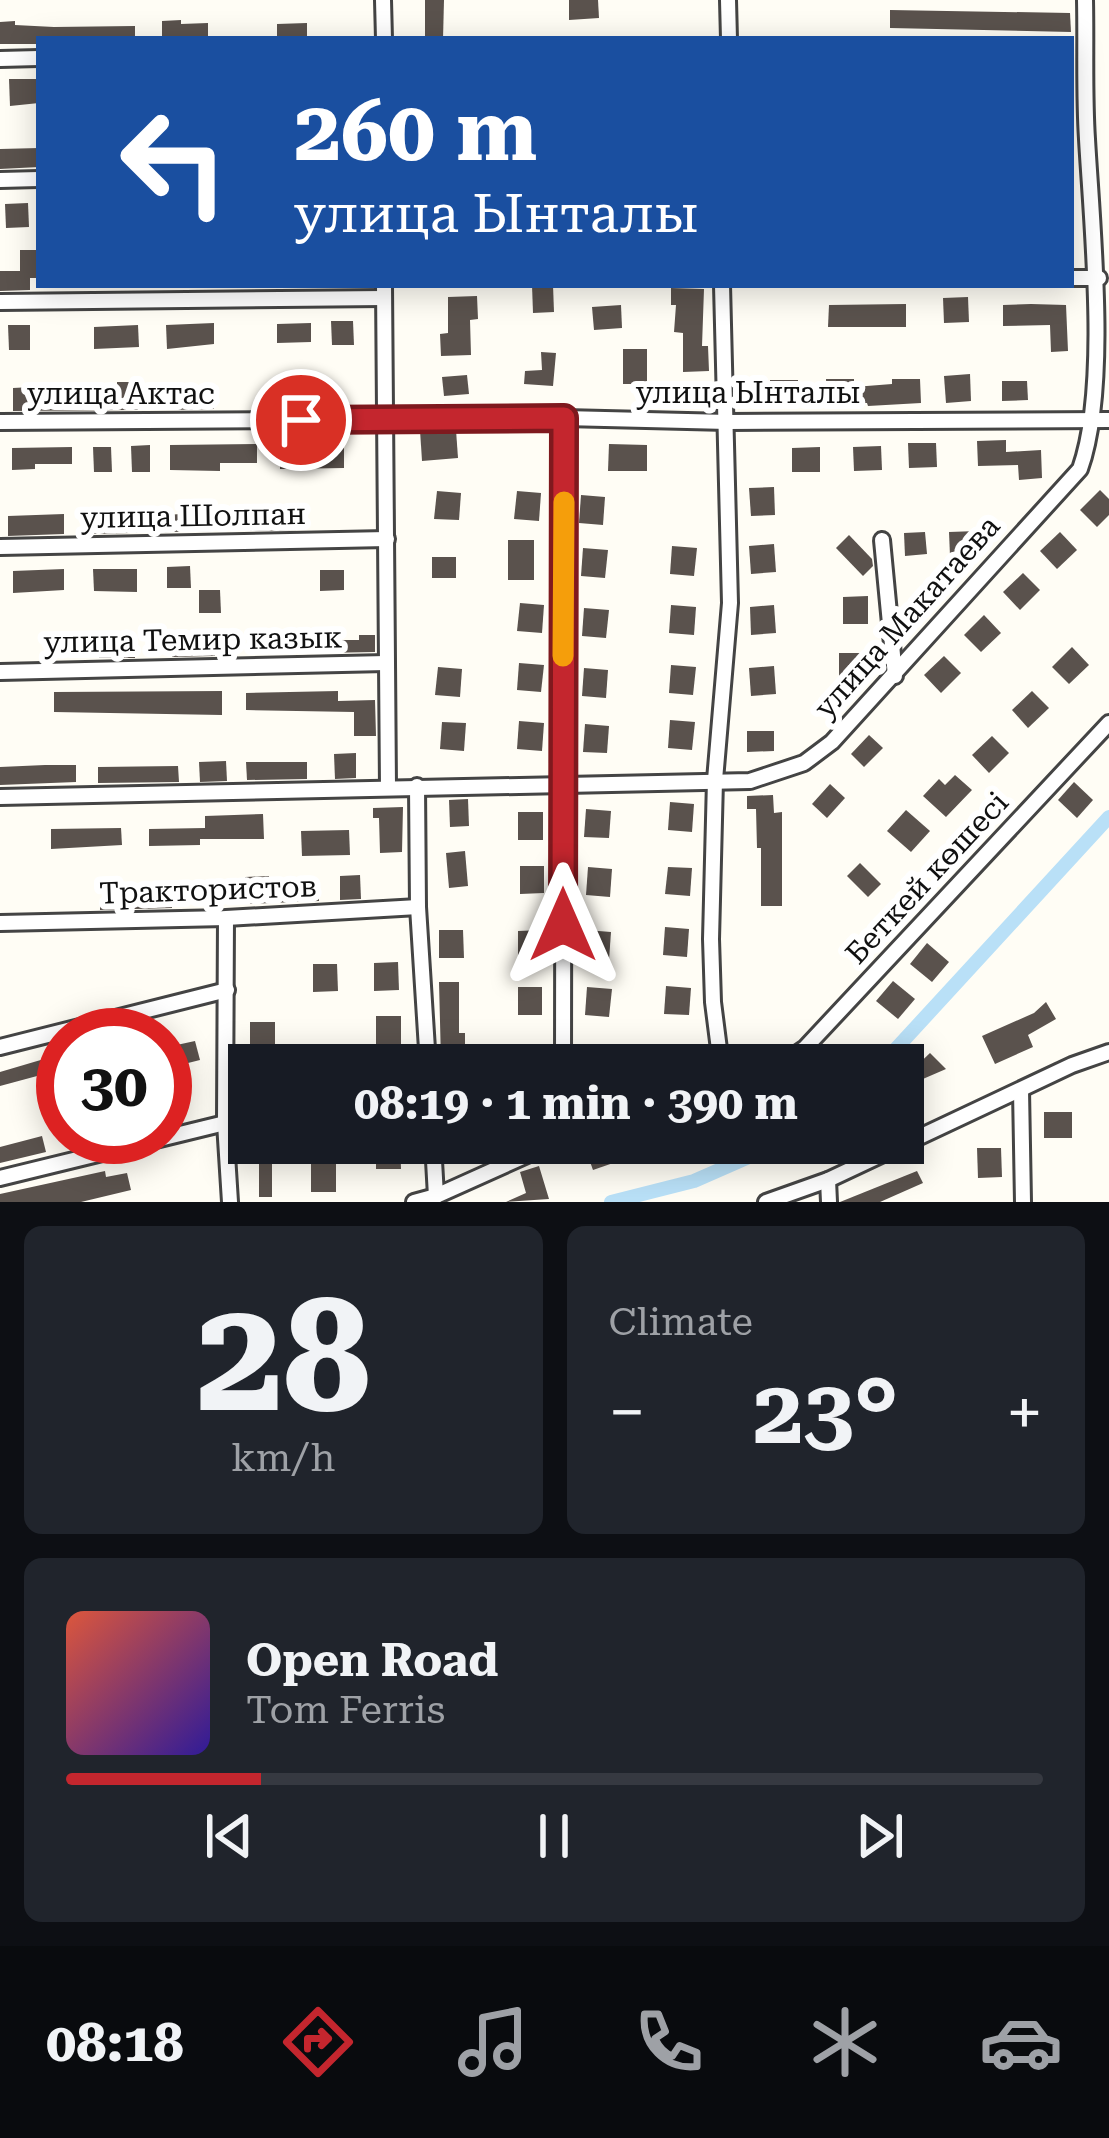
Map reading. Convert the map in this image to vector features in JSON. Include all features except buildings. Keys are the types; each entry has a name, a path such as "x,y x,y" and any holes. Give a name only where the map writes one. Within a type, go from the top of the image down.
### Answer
{"street":[{"path":"383,0 384,36"},
{"path":"728,0 729,36"},
{"name":"улица Макатаева","path":"0,797 750,781 804,764 832,742 895,676 1080,469 1103,420 1099,278 1079,136 1085,0"},
{"path":"0,59 36,58"},
{"path":"0,180 36,179"},
{"path":"1074,278 1099,278"},
{"path":"718,1044 711,939 715,780 730,603 722,288"},
{"path":"0,302 384,292 388,788"},
{"path":"563,1044 564,418"},
{"name":"улица Ынталы","path":"387,420 1103,420"},
{"name":"улица Актас","path":"0,422 387,420"},
{"name":"улица Шолпан","path":"0,547 387,538"},
{"path":"882,540 895,676"},
{"name":"улица Темир казык","path":"0,671 386,663"},
{"name":"Беткей көшесі","path":"809,1044 1109,723"},
{"path":"417,786 427,1044"},
{"name":"Трактористов","path":"0,923 226,918 418,907"},
{"path":"226,918 225,1124 230,1202"},
{"path":"0,1047 227,990"},
{"path":"766,1202 828,1180 1109,1052"},
{"path":"1021,1090 1023,1202"},
{"path":"0,1178 225,1124"},
{"path":"434,1164 436,1196"},
{"path":"414,1202 507,1164"},
{"path":"828,1180 829,1202"}],"waterway":[{"path":"900,1044 1109,817"},
{"path":"611,1202 694,1181 733,1164"}],"slow traffic":[{"path":"563,656 564,502"}],"route":[{"path":"301,420 564,418 563,925"}]}
